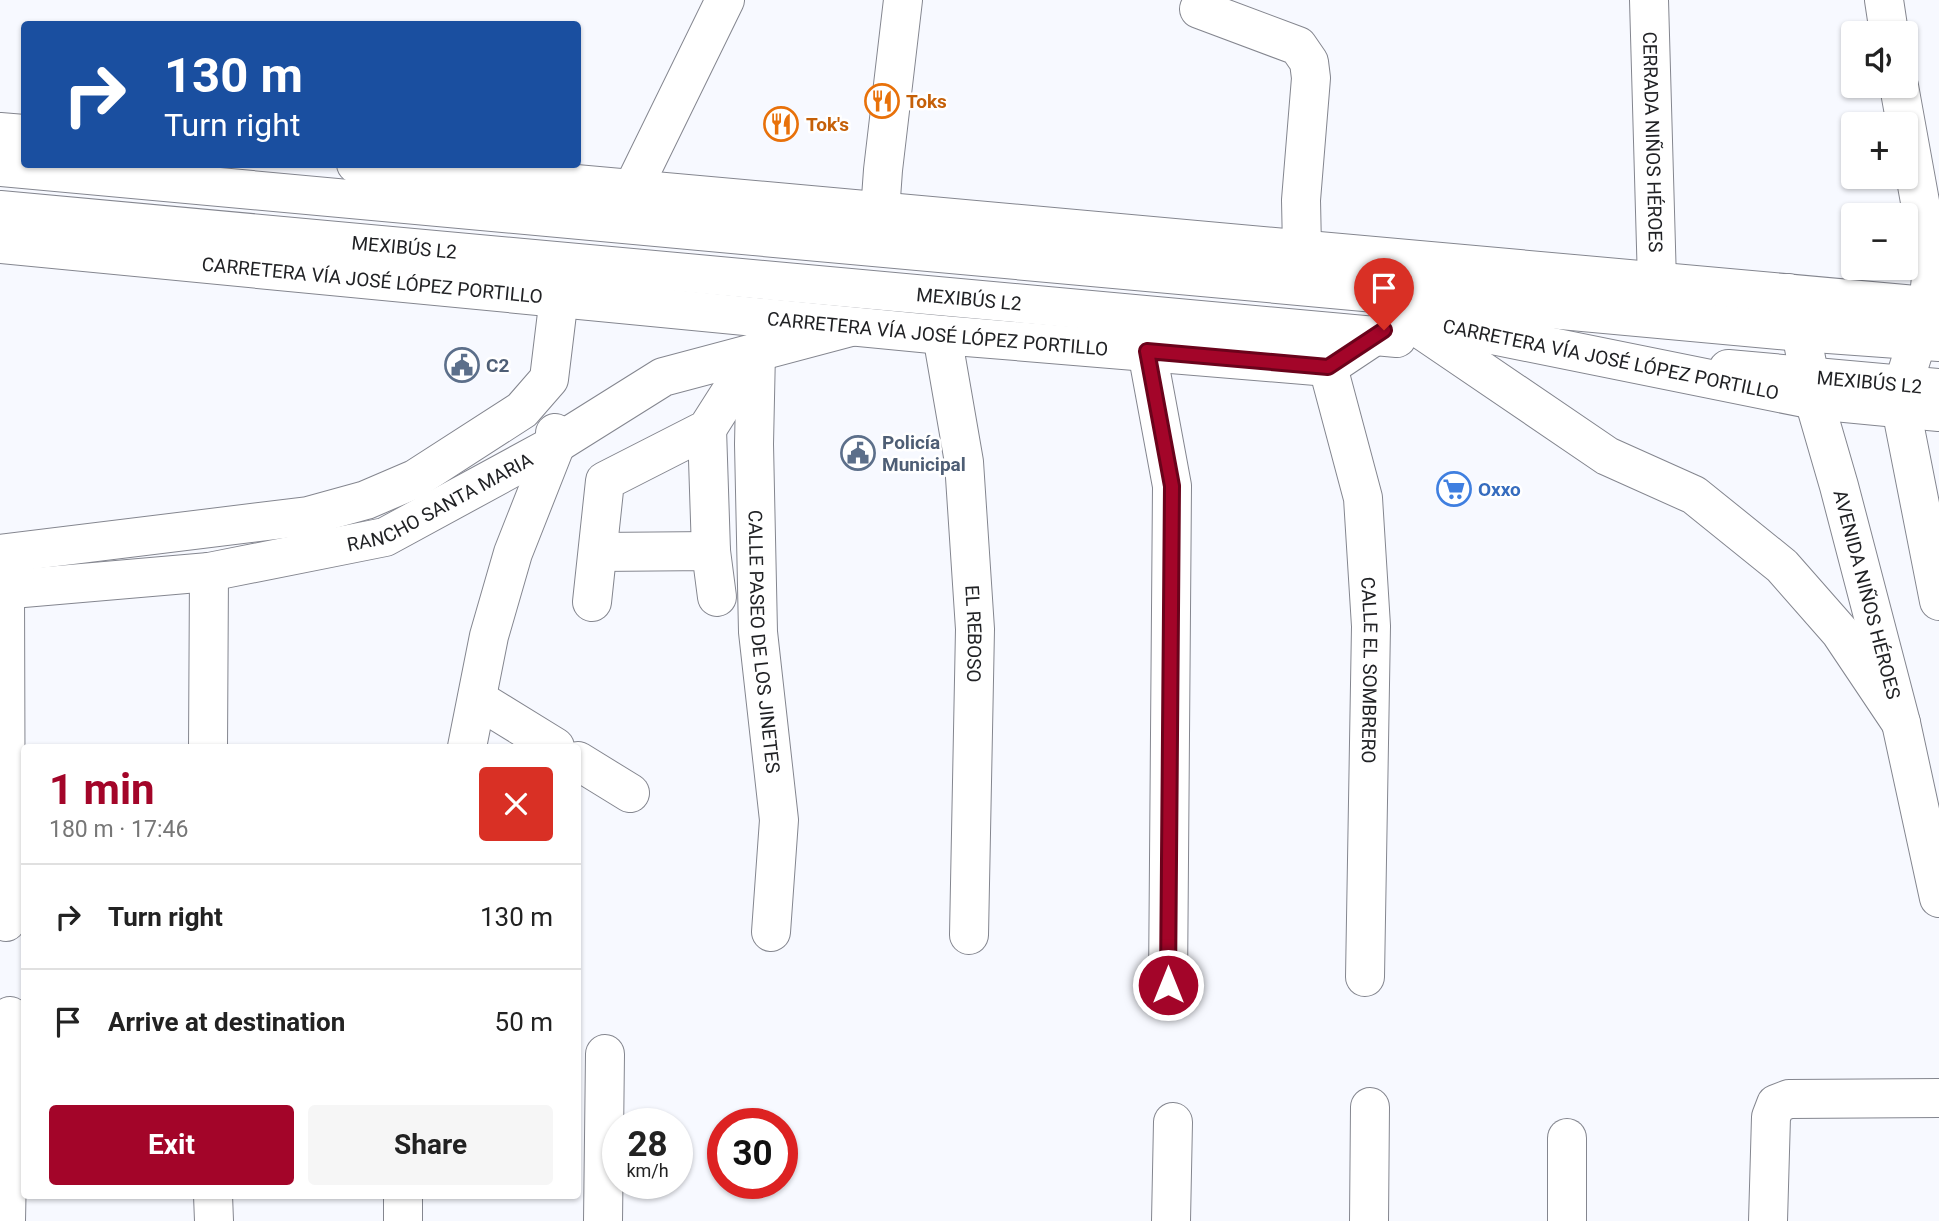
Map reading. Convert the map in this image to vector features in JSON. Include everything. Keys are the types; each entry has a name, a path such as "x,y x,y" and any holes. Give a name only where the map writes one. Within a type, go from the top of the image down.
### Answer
{"street":[{"path":"632,190 725,0"},
{"path":"880,212 903,0"},
{"name":"CERRADA NIÑOS HÉROES","path":"1648,0 1657,282"},
{"path":"1884,0 1887,21"},
{"path":"1199,9 1298,46 1309,62 1311,78 1301,200 1302,248"},
{"path":"1901,98 1932,268 1931,323 1914,394 1939,601"},
{"path":"0,132 21,134"},
{"path":"0,167 1801,332 1931,323"},
{"path":"398,168 1788,293 1931,323"},
{"name":"MEXIBÚS L2","path":"0,210 1811,388 1914,394"},
{"name":"CARRETERA VÍA JOSÉ LÓPEZ PORTILLO","path":"0,244 853,327 1328,367"},
{"name":"AVENIDA NIÑOS HÉROES","path":"1788,293 1801,332 1811,388 1900,723 1939,898"},
{"path":"468,744 489,636 513,553 556,443 549,379 559,297"},
{"path":"1328,367 1402,317 1607,456 1694,495 1782,566 1840,632 1900,723"},
{"name":"CARRETERA VÍA JOSÉ LÓPEZ PORTILLO","path":"1402,317 1811,388"},
{"name":"RANCHO SANTA MARIA","path":"2,578 209,572 385,537 556,443 663,377 853,327"},
{"name":"EL REBOSO","path":"942,335 964,462 975,629 969,935"},
{"path":"1147,351 1172,486 1168,985"},
{"path":"592,602 605,481 614,474 661,454 707,429 756,352"},
{"name":"CALLE PASEO DE LOS JINETES","path":"756,352 754,444 758,632 779,820 771,932"},
{"name":"CALLE EL SOMBRERO","path":"1328,367 1363,498 1371,626 1365,977"},
{"name":"RANCHO SANTA MARIA","path":"2,578 308,516 366,499 415,478 522,410 549,379"},
{"path":"1914,394 1939,412"},
{"path":"707,429 712,551 717,597"},
{"path":"598,552 712,551"},
{"path":"208,744 209,572"},
{"path":"2,578 6,922"},
{"path":"477,699 550,744"},
{"path":"581,763 630,793"},
{"path":"6,1221 10,1016"},
{"path":"603,1221 605,1054"},
{"path":"1768,1221 1772,1117 1776,1104 1788,1099 1939,1098"},
{"path":"1369,1221 1370,1107"},
{"path":"1171,1221 1172,1122"},
{"path":"1567,1138 1567,1221"},
{"path":"214,1199 214,1221"},
{"path":"403,1221 404,1199"}],"place":[{"name":"Toks","path":"882,101"},
{"name":"Tok's","path":"781,124"},
{"name":"C2","path":"462,365"},
{"name":"Policía Municipal","path":"858,453"},
{"name":"Oxxo","path":"1454,489"}],"route":[{"path":"1168,985 1172,486 1147,351 1328,367 1384,330"}]}
